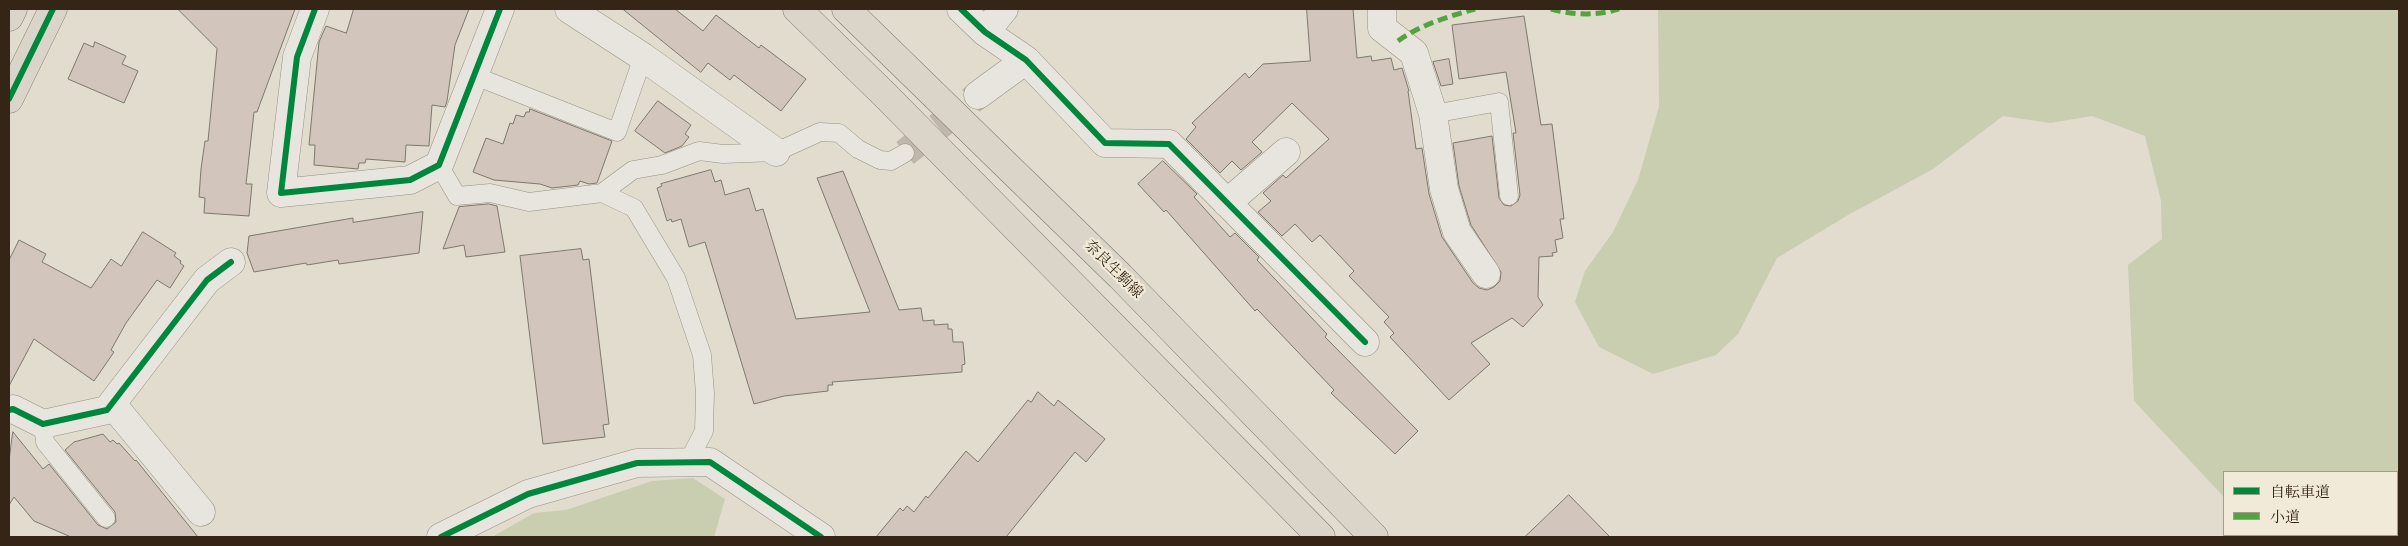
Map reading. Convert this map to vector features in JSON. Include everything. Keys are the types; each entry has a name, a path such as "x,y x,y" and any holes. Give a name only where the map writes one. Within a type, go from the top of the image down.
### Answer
{"main road":[{"path":"9,17 13,9"},
{"path":"9,99 53,9"},
{"path":"797,9 886,96 1321,537"},
{"name":"奈良生駒線","path":"846,9 1120,276 1374,537"}],"street":[{"path":"315,9 297,57 280,193 410,180 439,165 500,9"},
{"path":"569,9 643,57 776,152"},
{"path":"961,9 985,32 1026,60 1106,144 1169,144 1365,342"},
{"path":"985,32 1004,9"},
{"path":"1382,9 1382,28 1414,53 1434,114 1444,189 1457,232 1486,274"},
{"path":"978,95 1026,60"},
{"path":"1227,203 1286,152"},
{"path":"9,410 13,409 43,424 107,410 207,280 232,262"},
{"path":"112,404 201,512"},
{"path":"441,537 528,494 637,463 688,462 710,462 821,537"}],"lane":[{"path":"475,76 617,132 643,57"},
{"path":"1434,114 1498,102 1509,196"},
{"path":"602,194 633,170 662,165 699,151 723,154 776,152 820,132 839,133 858,149 880,160 891,161 905,153"},
{"path":"439,165 457,196 490,193 529,202 602,194 634,208 676,278 702,355 706,393 704,431 688,462"},
{"path":"43,424 45,442 106,518"}],"green space":[{"path":"1658,9 2399,9 2399,537 2262,537 2260,536 2398,536 2398,471 2223,471 2223,496 2134,401 2128,265 2162,239 2161,201 2145,136 2092,116 2050,123 2003,116 1933,169 1848,215 1777,258 1738,334 1716,355 1653,374 1599,347 1575,302 1585,271 1613,232 1638,180 1659,107"},
{"path":"693,478 725,499 714,537 492,537 534,513 566,510 652,481"}],"building":[{"path":"178,9 295,9 257,112 254,112 246,184 252,184 249,216 204,213 205,198 199,197 201,169 205,141 208,141 217,49"},
{"path":"354,9 469,9 455,45 445,107 432,105 429,146 406,145 405,162 366,159 365,163 359,163 358,169 314,165 315,145 309,145 319,42 326,26 346,33"},
{"path":"623,9 675,9 703,31 716,15 759,48 761,45 806,79 781,111 734,75 730,80 708,63 701,72"},
{"path":"1307,9 1353,9 1357,58 1371,56 1372,61 1391,58 1394,70 1402,68 1409,91 1416,149 1422,148 1429,194 1442,237 1473,283 1479,288 1487,290 1494,287 1500,281 1501,272 1471,225 1459,186 1453,143 1492,136 1499,198 1504,205 1511,206 1518,201 1520,195 1513,133 1516,133 1506,72 1459,79 1452,25 1524,16 1541,125 1552,124 1564,219 1560,219 1563,238 1555,240 1557,252 1552,253 1553,256 1539,257 1538,297 1543,305 1523,327 1512,318 1471,343 1490,364 1449,400 1390,337 1394,333 1384,322 1389,317 1349,276 1354,271 1320,235 1312,242 1295,224 1282,236 1258,212 1271,201 1263,193 1283,175 1286,178 1329,139 1292,103 1252,142 1262,152 1241,170 1232,161 1220,173 1186,139 1196,127 1192,123 1245,73 1249,78 1263,64 1310,61"},
{"path":"95,42 126,56 122,64 138,71 124,103 68,79 84,43 93,47"},
{"path":"1449,59 1453,84 1441,86 1433,62"},
{"path":"658,101 691,125 685,134 689,137 682,146 665,153 635,131"},
{"path":"530,109 612,141 597,183 589,184 580,181 578,185 552,188 540,184 494,180 473,172 486,138 503,144 510,123 513,124 516,115 524,117"},
{"path":"1163,161 1197,194 1194,197 1230,237 1235,233 1259,257 1257,260 1327,334 1325,337 1418,431 1395,454 1331,393 1334,390 1257,309 1255,311 1166,210 1164,212 1138,184"},
{"path":"711,170 715,182 721,180 725,195 749,188 756,211 763,209 796,319 870,312 817,178 843,171 899,310 921,308 923,321 934,320 934,325 948,324 948,329 952,329 953,342 963,342 965,364 962,365 962,372 832,382 833,385 828,385 828,391 784,396 754,404 705,242 689,247 681,219 672,222 671,219 667,221 657,188 662,186 661,184"},
{"path":"489,204 497,206 505,252 466,257 464,245 443,249 459,207"},
{"path":"423,212 419,253 339,264 338,260 307,265 306,263 254,272 247,253 249,236 353,218 353,222"},
{"path":"143,232 176,253 174,256 184,266 170,288 157,280 126,323 111,350 114,352 94,381 34,339 9,386 9,260 19,240 46,254 42,262 91,288 111,259 121,266"},
{"path":"581,249 583,260 589,259 609,424 603,425 605,437 543,444 520,256"},
{"path":"1038,392 1054,406 1058,400 1105,439 1086,462 1075,452 1006,537 876,537 900,508 903,511 907,506 914,512 926,496 928,498 966,451 978,462 1028,400 1031,402"},
{"path":"13,432 43,469 49,464 98,525 107,529 116,522 115,512 65,450 74,442 103,434 110,442 113,440 117,444 119,443 136,460 198,537 71,537 34,521 14,497 9,505 9,461"},
{"path":"1569,495 1610,537 1525,537"}],"tunnel":[{"path":"905,153 978,95"}],"marked path":[{"path":"1398,41 1445,18 1475,9"},
{"path":"1551,9 1585,14 1619,9"}],"cycle path":[{"path":"9,99 53,9"},
{"path":"315,9 297,57 281,193 410,180 439,165 500,9"},
{"path":"961,9 985,32 1026,60 1105,143 1169,144 1365,342"},
{"path":"9,410 13,409 43,424 107,410 207,280 231,262"},
{"path":"441,537 528,494 637,463 710,462 821,537"}]}
